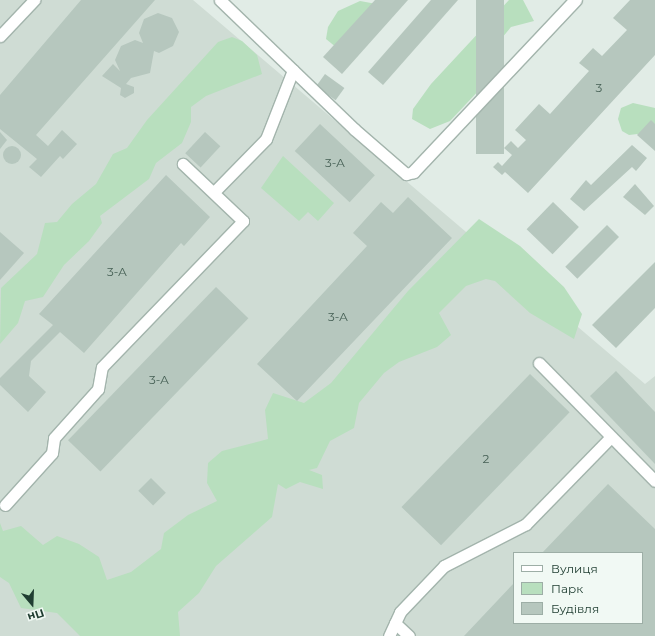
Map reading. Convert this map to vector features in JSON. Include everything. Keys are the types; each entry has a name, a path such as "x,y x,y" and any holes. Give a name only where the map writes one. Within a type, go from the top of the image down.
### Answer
{"street":[{"path":"414,172 574,1"}],"lane":[{"path":"0,36 34,0"},
{"path":"220,0 292,70 406,174 414,172"},
{"path":"214,192 266,139 292,70"},
{"path":"5,505 52,453 54,438 98,389 102,367 243,221 184,164"},
{"path":"540,363 610,438 655,481"},
{"path":"389,636 400,612 444,566 526,524 610,438"},
{"path":"395,623 409,636"}],"shaded area":[{"path":"0,0 193,0 645,384 655,376 655,636 0,636"}],"green space":[{"path":"509,0 523,0 534,21 511,27 496,45 483,86 450,121 430,129 412,119 413,109 431,84"},
{"path":"360,1 382,5 342,52 326,39 328,27 338,11"},
{"path":"232,37 242,41 257,55 262,74 206,96 191,107 191,122 182,143 156,163 149,179 100,216 102,223 89,241 64,265 43,297 25,301 18,323 0,344 1,288 37,254 45,223 57,222 72,204 96,184 113,154 127,148 147,120 218,42"},
{"path":"633,103 655,108 655,127 646,133 629,135 622,131 618,119 621,108"},
{"path":"283,156 334,203 318,221 308,212 299,221 261,188"},
{"path":"479,219 520,246 564,287 582,314 574,339 530,313 495,281 486,279 466,286 439,313 451,335 437,347 399,362 384,373 359,403 354,428 330,441 317,468 309,470 322,475 323,489 300,482 286,489 278,484 272,517 216,566 199,593 178,612 180,636 80,636 57,613 21,608 9,583 0,577 0,523 3,531 21,526 43,545 57,536 79,544 99,557 107,580 131,572 161,549 164,533 188,515 217,501 207,483 208,463 222,451 268,439 265,410 273,393 304,403 331,383 408,291"}],"building":[{"path":"81,0 155,0 36,135 48,146 62,130 77,144 63,159 60,156 41,177 29,167 37,159 0,129 0,95"},
{"path":"375,0 408,0 342,74 323,57"},
{"path":"431,0 458,0 383,85 368,72"},
{"path":"476,0 504,0 504,154 476,154"},
{"path":"630,0 655,0 655,55 528,193 505,172 502,175 493,167 498,162 502,166 512,155 504,148 511,141 518,148 526,140 515,130 539,104 550,114 589,71 579,63 593,48 602,56 627,30 613,18"},
{"path":"158,13 172,18 179,32 173,46 159,53 154,51 150,73 131,78 126,84 134,87 134,93 125,98 120,95 121,88 102,76 113,64 120,71 115,60 121,46 135,40 143,43 139,33 144,19"},
{"path":"325,74 344,88 336,100 316,86"},
{"path":"651,120 655,124 655,151 637,135"},
{"path":"320,124 375,175 350,202 295,151"},
{"path":"0,132 7,140 0,149"},
{"path":"205,132 220,146 201,168 185,153"},
{"path":"632,145 647,158 636,171 632,167 584,211 570,199 586,180 591,185"},
{"path":"12,146 18,149 21,155 18,161 12,164 6,161 3,155 6,149"},
{"path":"166,175 210,217 184,246 181,243 84,353 60,332 31,361 29,376 46,392 28,412 0,385 0,378 53,325 39,314"},
{"path":"635,184 654,206 645,215 623,197"},
{"path":"408,197 452,238 297,401 257,364 367,246 353,233 381,202 393,213"},
{"path":"553,202 579,227 552,254 527,229"},
{"path":"607,225 619,237 577,279 565,267"},
{"path":"0,232 24,253 0,280"},
{"path":"655,262 655,308 616,348 592,325"},
{"path":"216,287 248,318 100,471 68,440"},
{"path":"616,371 655,412 655,464 590,396"},
{"path":"530,374 570,412 441,545 401,507"},
{"path":"151,478 166,493 153,506 138,491"},
{"path":"608,484 655,529 655,636 464,636 513,584 513,624 643,624 643,552 543,552"}]}
